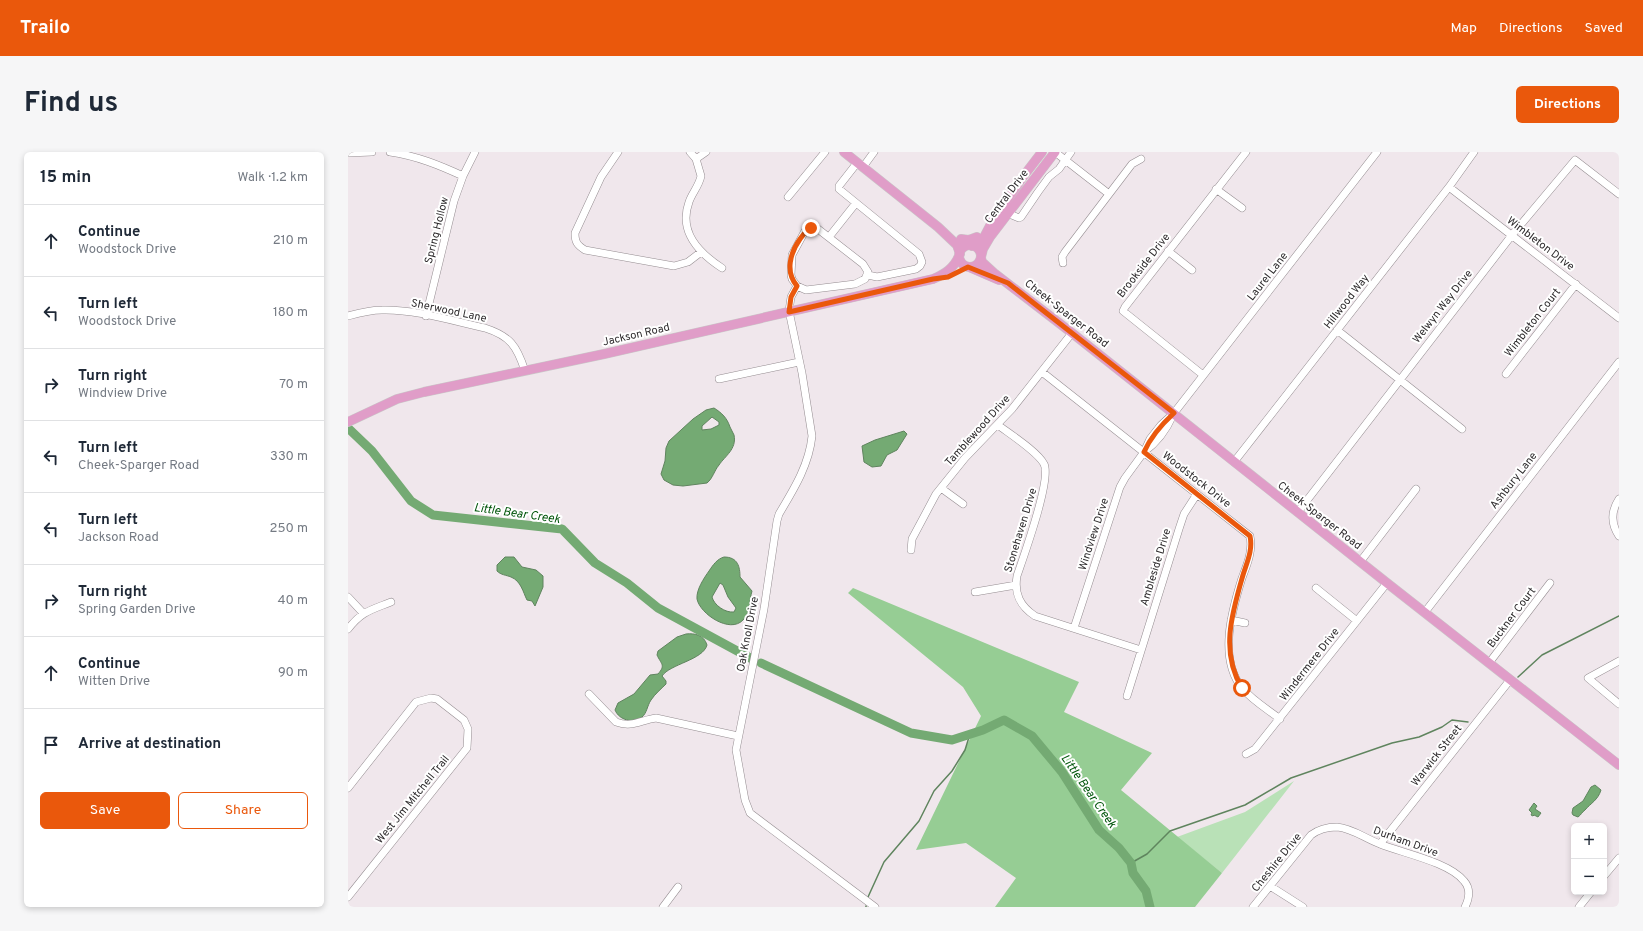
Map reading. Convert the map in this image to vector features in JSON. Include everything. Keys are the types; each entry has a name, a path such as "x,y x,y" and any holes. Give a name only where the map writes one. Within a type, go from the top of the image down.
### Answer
{"main road":[{"path":"844,152 938,227 957,245 962,264 969,267 978,264 981,258 978,249 938,227"},
{"name":"Central Drive","path":"972,246 983,239 992,222 1042,152"},
{"name":"Central Drive","path":"981,258 983,249 1008,212 1055,152"},
{"path":"961,239 969,240 978,237 984,233 992,222"},
{"path":"960,255 965,247 972,246"},
{"name":"Jackson Road","path":"933,279 951,268 957,262 960,255"},
{"name":"Cheek-Sparger Road","path":"981,258 982,262 987,267 1619,765"},
{"name":"Cheek-Sparger Road","path":"969,267 1008,283"},
{"name":"Jackson Road","path":"352,420 397,399 524,370 604,354 933,279 948,277 969,267"}],"street":[{"path":"348,153 372,152"},
{"path":"390,152 410,155 463,176"},
{"name":"Spring Hollow","path":"426,316 448,221 463,176 475,152"},
{"path":"618,152 601,178 575,233 575,241 579,247 585,250 674,266 688,262 701,252"},
{"path":"690,152 696,159 701,176 686,210 688,234 701,252 722,268"},
{"path":"696,159 706,152"},
{"path":"788,197 825,152"},
{"path":"868,275 877,277 916,269 921,264 922,259 919,254 838,188 874,152"},
{"path":"1055,152 1109,194"},
{"path":"1008,212 1015,218 1021,217 1045,182 1059,169 1071,152"},
{"name":"Brookside Drive","path":"1203,375 1123,312 1125,307 1168,251 1246,152"},
{"name":"Laurel Lane","path":"1174,413 1377,152"},
{"name":"Hillwood Way","path":"1234,462 1449,188 1474,152"},
{"path":"1063,263 1062,257 1065,252 1132,164 1141,159"},
{"name":"Welwyn Way Drive","path":"1298,512 1399,379 1512,235 1575,160 1619,194"},
{"name":"Wimbleton Drive","path":"1449,188 1619,318"},
{"path":"1216,189 1242,208"},
{"path":"829,237 856,203"},
{"path":"811,228 818,229 863,264 868,275 862,281 855,284 806,290 797,286 792,280 790,269 792,255 796,245 805,232 811,228"},
{"path":"1168,251 1192,270"},
{"name":"Wimbleton Court","path":"1506,374 1576,284"},
{"path":"789,312 791,297 797,286"},
{"name":"Sherwood Lane","path":"348,316 381,310 401,311 479,327 500,334 515,347 524,370"},
{"name":"Oak Knoll Drive","path":"789,312 812,436 811,447 806,466 779,514 777,521 764,609 738,736 737,758 745,800 750,813 875,907"},
{"path":"1337,330 1462,429"},
{"name":"Tamblewood Drive","path":"911,550 912,539 918,525 941,488 965,458 998,425 1072,333"},
{"path":"719,379 799,362"},
{"name":"Ashbury Lane","path":"1425,612 1619,362"},
{"name":"Woodstock Drive","path":"1042,372 1250,536 1251,549 1230,620 1230,658 1237,679 1242,688 1280,719"},
{"name":"Windview Drive","path":"1074,628 1115,500 1125,478 1144,452 1150,439 1161,425 1174,413"},
{"name":"Stonehaven Drive","path":"998,425 1040,458 1046,467 1044,487 1017,576 1016,585 1018,599 1028,611 1035,616 1141,650"},
{"path":"941,488 963,504"},
{"path":"1360,562 1416,489"},
{"name":"Ambleside Drive","path":"1127,696 1181,522 1184,514 1197,494"},
{"path":"1619,499 1613,512 1614,526 1619,536"},
{"name":"Windermere Drive","path":"1246,754 1255,749 1280,719 1387,583"},
{"name":"Buckner Court","path":"1490,663 1550,583"},
{"path":"975,592 1016,585"},
{"path":"1316,588 1357,621"},
{"path":"348,597 363,613"},
{"path":"348,629 363,613 391,602"},
{"path":"1230,620 1244,623"},
{"path":"1619,661 1588,678 1588,680 1619,704"},
{"name":"Warwick Street","path":"1380,844 1510,680"},
{"path":"588,694 616,722 621,724 630,725 656,718 738,736"},
{"name":"West Jim Mitchell Trail","path":"348,788 416,702 431,698 437,700 454,711 467,724 467,748 348,897"},
{"name":"Durham Drive","path":"1317,831 1339,827 1380,844 1436,864 1459,876 1467,886 1469,895 1466,904"},
{"name":"Cheshire Drive","path":"1254,907 1301,847 1317,831"},
{"path":"1607,872 1619,858"},
{"path":"1270,886 1303,907"},
{"path":"663,907 678,887"},
{"path":"1579,907 1589,895"}],"shaded area":[{"path":"714,408 726,418 734,435 734,444 730,452 717,467 711,479 707,483 683,486 673,485 664,480 661,474 665,461 666,448 669,441 693,419 706,410","holes":["712,417 719,422 719,425 711,429 702,430 702,426"]},
{"path":"904,431 907,434 897,450 887,455 881,466 872,467 864,462 862,446 875,440"},
{"path":"505,557 514,557 522,567 536,570 543,576 543,587 535,606 532,601 527,600 517,581 497,571 497,565"},
{"path":"729,557 737,563 739,566 740,577 752,591 746,617 737,624 731,625 724,623 709,616 699,605 697,599 699,588 703,581 714,564 722,558","holes":["720,583 723,585 728,597 736,608 734,612 724,610 717,606 713,600 712,597"]},
{"path":"853,588 1079,682 1064,712 1152,753 1121,790 1222,873 1195,907 995,907 1016,878 966,843 916,850 981,716 963,687 848,593"},
{"path":"686,634 696,634 704,639 707,645 704,650 693,658 672,668 662,676 666,681 666,684 650,702 645,714 642,717 635,720 627,720 620,716 615,710 618,703 634,694 650,675 658,674 662,668 657,655 658,651 677,637"},
{"path":"1294,781 1222,873 1177,837 1245,812"},
{"path":"1595,785 1601,790 1598,796 1578,817 1573,815 1573,808 1583,801 1591,787"},
{"path":"1534,803 1537,806 1535,809 1541,813 1538,817 1531,815 1532,813 1529,810"}],"waterway":[{"name":"Little Bear Creek","path":"348,428 372,451 411,501 433,515 562,529 595,563 627,583 658,608 752,659"},
{"path":"1518,677 1542,655 1619,616"},
{"name":"Little Bear Creek","path":"761,663 911,733 952,740 983,730 1004,720 1032,736 1062,772 1099,830 1119,848 1131,863 1133,873 1146,891 1150,907"},
{"path":"1131,863 1147,854 1170,831 1245,805 1291,778 1392,743 1419,737 1442,727 1452,720 1468,722"},
{"path":"868,897 884,862 919,821 934,791 952,771 965,750 970,734"}],"route":[{"path":"811,228 805,232 796,245 792,255 790,264 791,275 792,280 797,286 789,303 789,312 933,279 943,279 962,268 969,267 1008,283 1174,413 1161,425 1150,439 1144,452 1250,536 1251,549 1230,620 1229,630 1230,658 1233,672 1242,688"}]}
